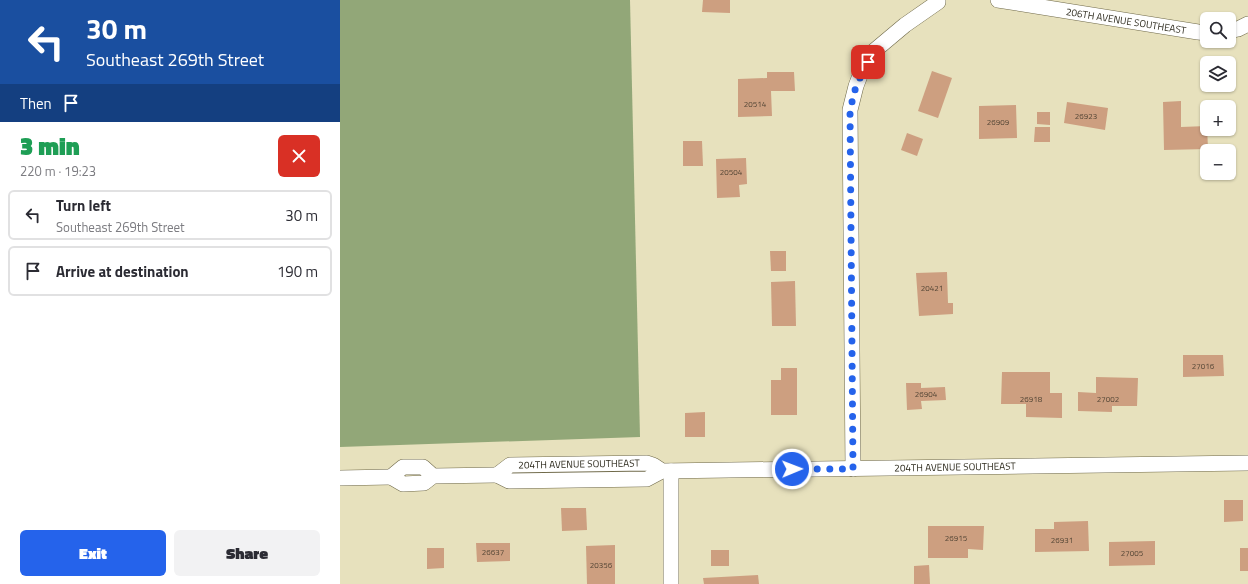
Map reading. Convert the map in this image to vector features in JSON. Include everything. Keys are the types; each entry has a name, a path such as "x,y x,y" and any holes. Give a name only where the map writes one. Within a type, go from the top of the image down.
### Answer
{"street":[{"name":"206TH AVENUE SOUTHEAST","path":"998,0 1200,32"},
{"path":"853,469 850,110 861,73 874,51 906,25 942,1"},
{"path":"1236,29 1248,24"},
{"name":"204TH AVENUE SOUTHEAST","path":"340,478 391,477 403,467 423,467 434,476 497,475 510,465 647,463 666,471 1248,463"},
{"path":"666,471 671,584"}],"green space":[{"path":"340,0 630,0 640,437 340,447"}],"building":[{"path":"703,0 730,0 730,13 702,12"},
{"path":"932,71 952,78 938,118 918,111"},
{"path":"767,72 794,72 795,91 771,91 772,116 738,117 738,79 767,78"},
{"path":"1181,101 1181,127 1200,126 1200,136 1207,136 1208,144 1200,144 1200,149 1164,150 1163,102"},
{"path":"1067,102 1108,108 1105,130 1064,123"},
{"path":"1016,105 1017,138 979,139 979,106"},
{"path":"1037,112 1050,112 1050,125 1037,124"},
{"path":"1035,127 1050,127 1050,142 1034,142"},
{"path":"907,133 923,139 917,156 901,150"},
{"path":"683,141 702,141 703,166 683,166"},
{"path":"746,158 747,184 739,185 740,197 717,198 716,159"},
{"path":"770,251 786,251 786,271 771,271"},
{"path":"947,272 948,303 953,303 953,314 919,316 916,273"},
{"path":"795,281 796,326 772,326 771,282"},
{"path":"1183,355 1223,355 1224,376 1183,377"},
{"path":"781,368 797,368 797,415 771,415 771,380 781,380"},
{"path":"1002,372 1050,372 1050,393 1062,393 1062,418 1026,417 1026,404 1001,404"},
{"path":"1096,377 1138,378 1137,406 1112,406 1112,412 1078,411 1078,392 1096,393"},
{"path":"906,383 921,383 921,388 945,387 946,400 921,401 922,409 907,410"},
{"path":"705,412 705,437 685,437 685,413"},
{"path":"1224,500 1243,500 1243,521 1224,522"},
{"path":"561,508 586,508 587,530 562,531"},
{"path":"1088,521 1089,551 1035,552 1035,529 1054,529 1054,522"},
{"path":"928,526 984,526 983,550 968,549 968,558 928,558"},
{"path":"1155,541 1155,565 1109,566 1109,542"},
{"path":"476,543 510,543 510,561 477,562"},
{"path":"615,545 615,584 587,584 586,546"},
{"path":"427,548 444,548 444,568 427,569"},
{"path":"1240,548 1248,548 1248,571 1240,571"},
{"path":"711,550 729,550 729,566 711,566"},
{"path":"929,565 930,584 914,584 914,566"},
{"path":"758,575 759,584 704,584 703,578"}],"route":[{"path":"792,469 853,469 850,110 856,86 861,73 868,62"}]}
